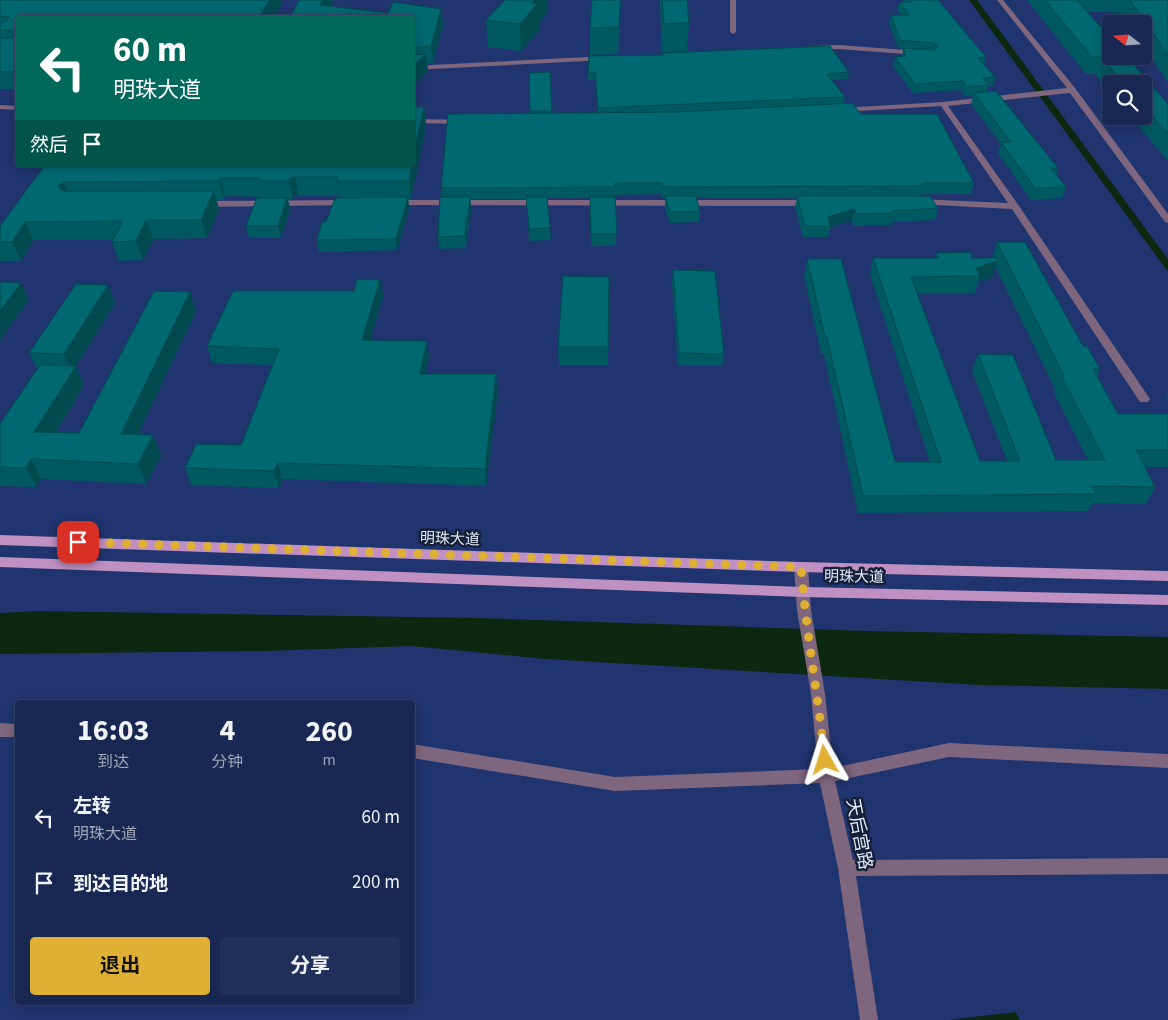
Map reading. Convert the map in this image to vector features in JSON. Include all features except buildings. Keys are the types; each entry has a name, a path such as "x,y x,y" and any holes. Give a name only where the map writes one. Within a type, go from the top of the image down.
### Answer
{"main road":[{"name":"明珠大道","path":"0,540 801,567 1168,576"},
{"name":"明珠大道","path":"0,562 803,592 1168,600"}],"street":[{"path":"733,32 733,3 740,0"},
{"path":"1000,0 1072,90 1168,220"},
{"path":"809,48 839,47 932,55"},
{"path":"415,68 611,58"},
{"path":"830,111 943,104 1072,90"},
{"path":"943,104 1015,206 1144,399"},
{"path":"0,107 15,108"},
{"path":"415,121 476,122"},
{"path":"908,202 1015,206"},
{"path":"188,204 354,203"},
{"path":"384,203 819,203"},
{"name":"天后宫路","path":"801,567 804,610 818,694 826,776 846,868 869,1020"},
{"path":"0,730 15,731"},
{"path":"415,751 430,752 614,784 826,776 949,750 1168,762"},
{"path":"846,868 1168,866"}],"shaded area":[{"path":"969,0 977,0 1168,259 1168,272"},
{"path":"37,611 477,618 866,631 1168,637 1168,689 979,685 546,659 411,646 266,651 0,654 0,613"},
{"path":"1016,1012 1020,1020 948,1020"}],"route":[{"path":"78,542 801,567 804,610 818,694 825,760"}]}
